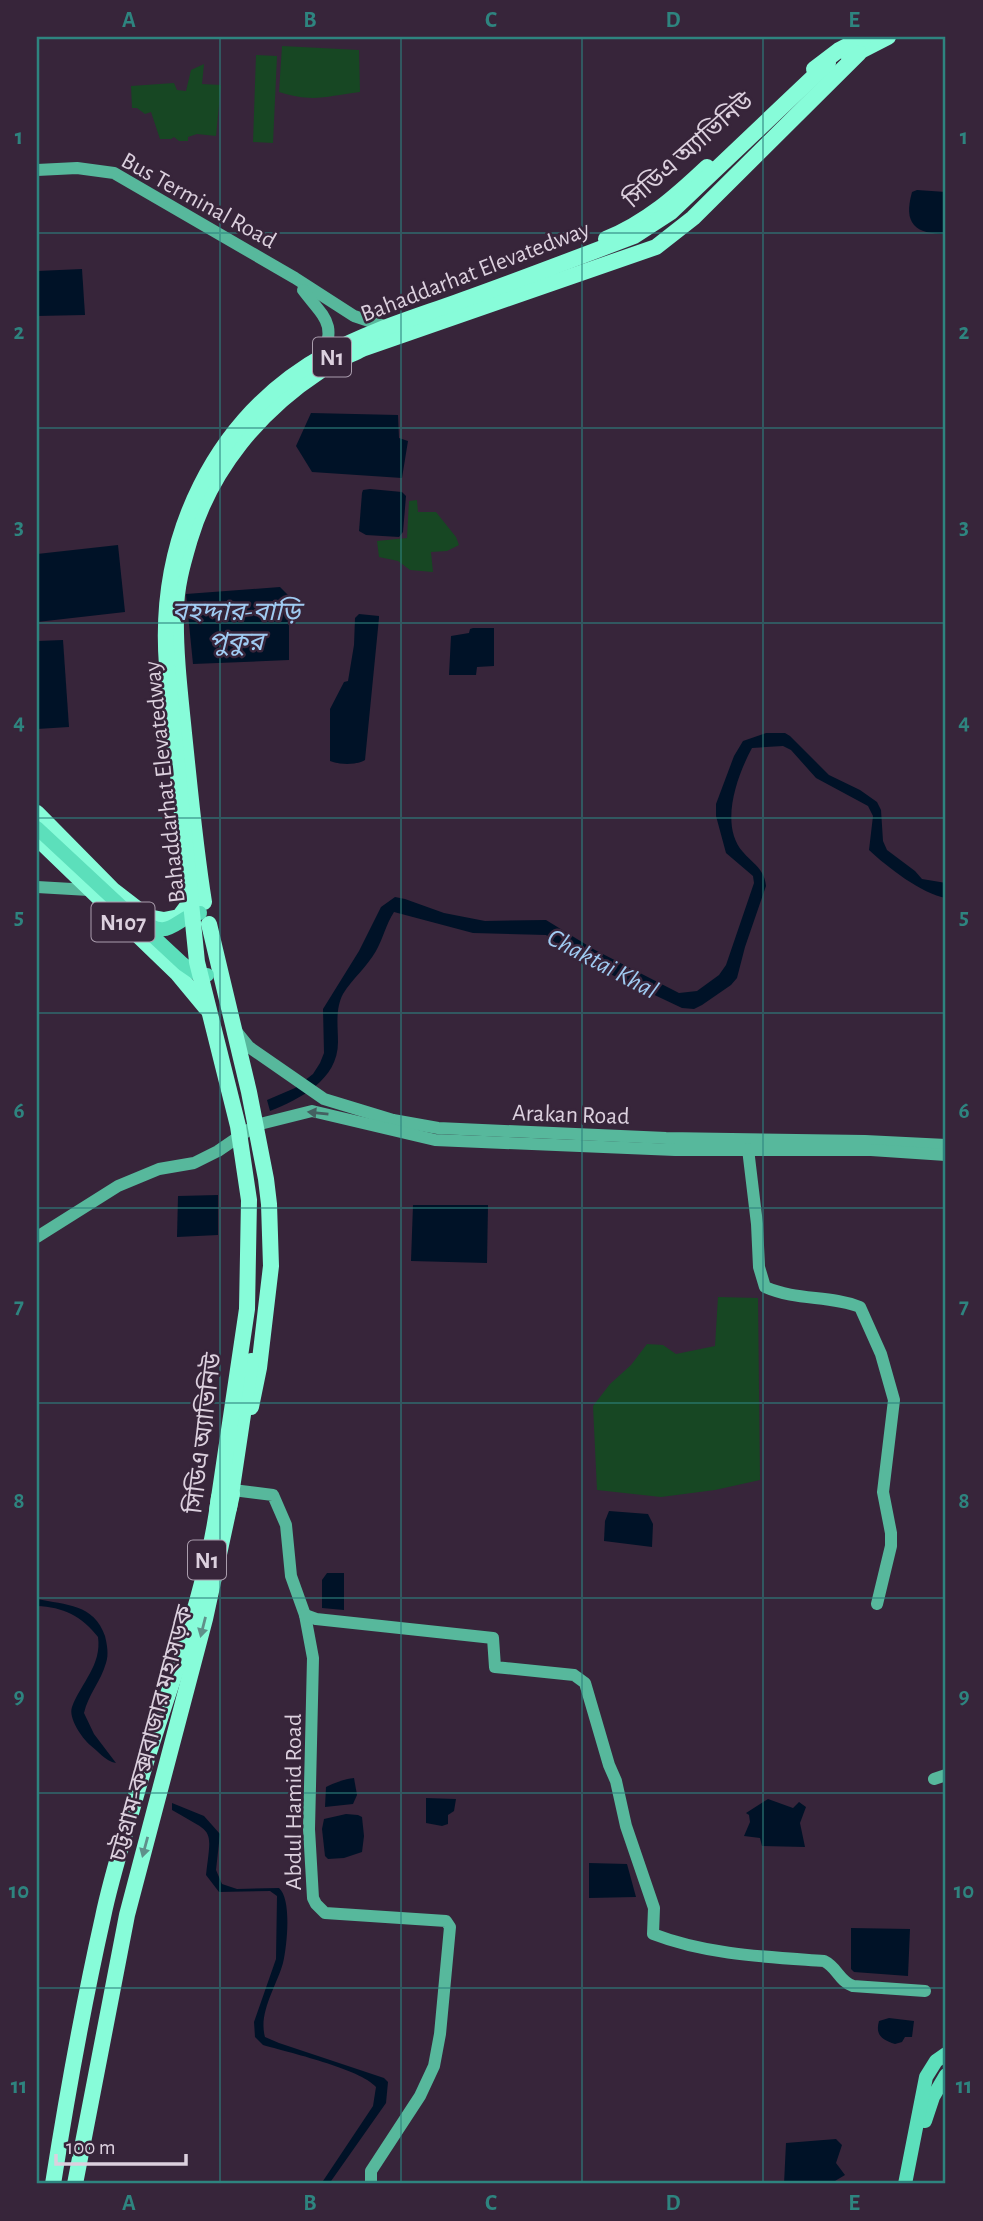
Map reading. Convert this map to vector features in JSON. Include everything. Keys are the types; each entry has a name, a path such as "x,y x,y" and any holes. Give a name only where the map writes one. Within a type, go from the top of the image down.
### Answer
{"highway":[{"name":"N1","path":"858,44 888,37"},
{"name":"Bahaddarhat Elevatedway","path":"223,1509 247,1309 250,1220 238,1126 204,975 165,627 172,564 190,508 226,443 264,402 295,375 327,354 380,330 622,240 652,225 692,194 830,66 858,44"},
{"name":"সিডিএ অ্যাভিনিউ","path":"165,627 170,565 195,492 238,430 276,394 345,349 634,227 673,199 825,60 858,44"},
{"name":"সিডিএ অ্যাভিনিউ","path":"53,2184 73,2060 103,1914 135,1798 223,1509 245,1270 244,1190 236,1137 206,1008 201,968 195,841 176,611 180,573 199,511 217,475 243,439 267,412 320,370 362,349 656,247 693,218 858,44"},
{"name":"Bahaddarhat Elevatedway","path":"197,914 173,616 178,569 185,543 200,502 226,458 272,406 301,381 343,355 589,263 656,234 692,205 830,66"},
{"name":"N107","path":"37,813 114,890 148,918 164,920 197,914"},
{"name":"N107","path":"37,838 177,974 206,1008"},
{"name":"সিডিএ অ্যাভিনিউ","path":"197,914 230,1017 256,1125"},
{"path":"223,1509 233,1490 259,1368 271,1266 266,1179 256,1125"},
{"name":"চট্টগ্রাম-কক্সবাজার মহাসড়ক","path":"75,2184 105,2018 135,1883 202,1632 218,1531"},
{"path":"62,2184 71,2110 103,1951 116,1892 138,1817 135,1798"},
{"path":"62,2184 110,1947 126,1889 135,1883"}],"main road":[{"name":"Bahaddarhat Elevatedway","path":"37,818 151,927 165,929 177,926 197,914"},
{"name":"Bahaddarhat Elevatedway","path":"37,828 183,964 204,975"},
{"path":"905,2184 926,2077 930,2068 945,2056"},
{"path":"912,2184 923,2124 933,2097 946,2075"}],"street":[{"name":"Bus Terminal Road","path":"37,170 77,168 114,173 295,278 354,316 393,328"},
{"name":"Bus Terminal Road","path":"295,278 329,327 328,344 319,364"},
{"path":"37,887 89,890"},
{"name":"Arakan Road","path":"230,1017 236,1031 249,1048 317,1095 393,1120 457,1131 946,1145"},
{"name":"Arakan Road","path":"37,1237 118,1186 159,1169 194,1163 228,1145 256,1125 312,1111 435,1140 675,1150 871,1150 946,1155"},
{"path":"748,1149 759,1267 765,1287 811,1300 845,1301 860,1307 881,1354 894,1400 883,1492 891,1546 877,1604"},
{"name":"Abdul Hamid Road","path":"233,1490 272,1496 286,1525 291,1576 305,1615 313,1658 309,1829 313,1898 325,1913 446,1921 450,1927 440,2034 434,2066 420,2096 370,2171 371,2184"},
{"path":"305,1615 316,1619 493,1638 495,1667 574,1675 585,1683 616,1781 626,1826 654,1909 653,1934 755,1956 824,1961 834,1965 845,1983 852,1986 925,1991"}],"green space":[{"path":"282,46 359,50 360,92 311,98 279,92"},
{"path":"256,55 277,56 273,143 253,142"},
{"path":"204,64 202,84 221,85 216,136 197,134 188,137 188,141 179,141 174,137 160,139 151,112 145,114 132,108 131,86 174,83 177,90 186,91 191,70"},
{"path":"417,500 418,512 436,512 456,537 459,545 447,551 431,552 433,572 410,570 398,561 379,557 377,541 407,538 409,501"},
{"path":"718,1297 758,1298 760,1480 715,1490 661,1497 597,1490 593,1406 647,1344 663,1345 676,1354 715,1346"}],"water":[{"path":"912,192 946,192 946,234 926,232 914,225 909,212"},
{"path":"82,269 85,315 37,316 37,271"},
{"path":"311,413 398,415 399,438 408,441 402,478 312,472 296,446"},
{"path":"363,490 402,492 406,496 403,532 399,537 366,535 359,531 362,493"},
{"path":"118,545 125,612 37,622 37,554"},
{"name":"বহদ্দার-বাড়ি পুকুর","path":"280,587 289,596 289,660 193,664 186,594"},
{"path":"359,614 379,616 365,760 353,764 339,763 330,761 330,709 344,682 348,681 355,618"},
{"path":"473,628 494,628 494,666 477,667 476,675 449,675 451,636 469,633"},
{"path":"63,640 69,727 37,729 37,641"},
{"name":"Chaktai Khal","path":"766,733 785,733 790,736 829,775 860,790 877,802 881,810 883,841 887,850 922,879 946,883 946,898 916,886 869,850 873,816 868,806 816,778 791,750 783,746 752,748 736,786 731,815 732,828 743,852 761,871 766,886 737,978 731,985 694,1009 682,1008 572,956 546,935 473,933 394,912 376,951 340,1000 338,1042 332,1067 305,1094 270,1111 267,1100 295,1088 313,1074 320,1063 324,1053 323,1009 359,951 381,907 395,897 444,913 485,921 546,920 595,950 679,993 697,991 719,975 726,965 754,883 753,876 726,853 716,816 716,804 734,756 743,741"},
{"path":"218,1195 218,1235 177,1237 178,1196"},
{"path":"413,1205 488,1205 487,1263 411,1261"},
{"path":"609,1511 648,1514 653,1524 652,1547 604,1541 605,1521"},
{"path":"327,1573 344,1573 344,1610 322,1608 322,1580"},
{"path":"37,1599 78,1608 100,1625 105,1636 107,1660 84,1713 94,1734 116,1763 105,1758 87,1742 76,1728 71,1712 94,1665 98,1637 79,1618 55,1608 37,1606"},
{"path":"354,1778 357,1795 353,1804 325,1807 326,1787"},
{"path":"426,1798 456,1799 454,1811 448,1815 448,1824 442,1826 426,1823"},
{"path":"768,1799 793,1808 799,1802 806,1807 800,1823 805,1847 762,1846 760,1838 744,1836 750,1822 746,1813"},
{"path":"172,1803 204,1816 220,1834 216,1870 222,1884 237,1889 279,1888 283,1894 287,1912 286,1946 283,1963 266,2009 265,2037 384,2078 388,2082 386,2103 329,2184 321,2184 373,2106 376,2087 368,2080 340,2068 263,2045 255,2037 254,2022 276,1959 277,1896 270,1891 219,1892 206,1875 209,1847 207,1833 172,1810"},
{"path":"346,1814 362,1817 362,1852 344,1858 328,1859 325,1856 322,1829 324,1819"},
{"path":"589,1863 627,1864 636,1897 589,1898"},
{"path":"851,1928 910,1929 908,1976 854,1972 851,1969"},
{"path":"889,2018 914,2021 912,2037 905,2037 902,2042 895,2044 883,2039 878,2030 879,2021"},
{"path":"836,2139 842,2145 836,2163 845,2175 830,2184 784,2184 786,2143"}]}
